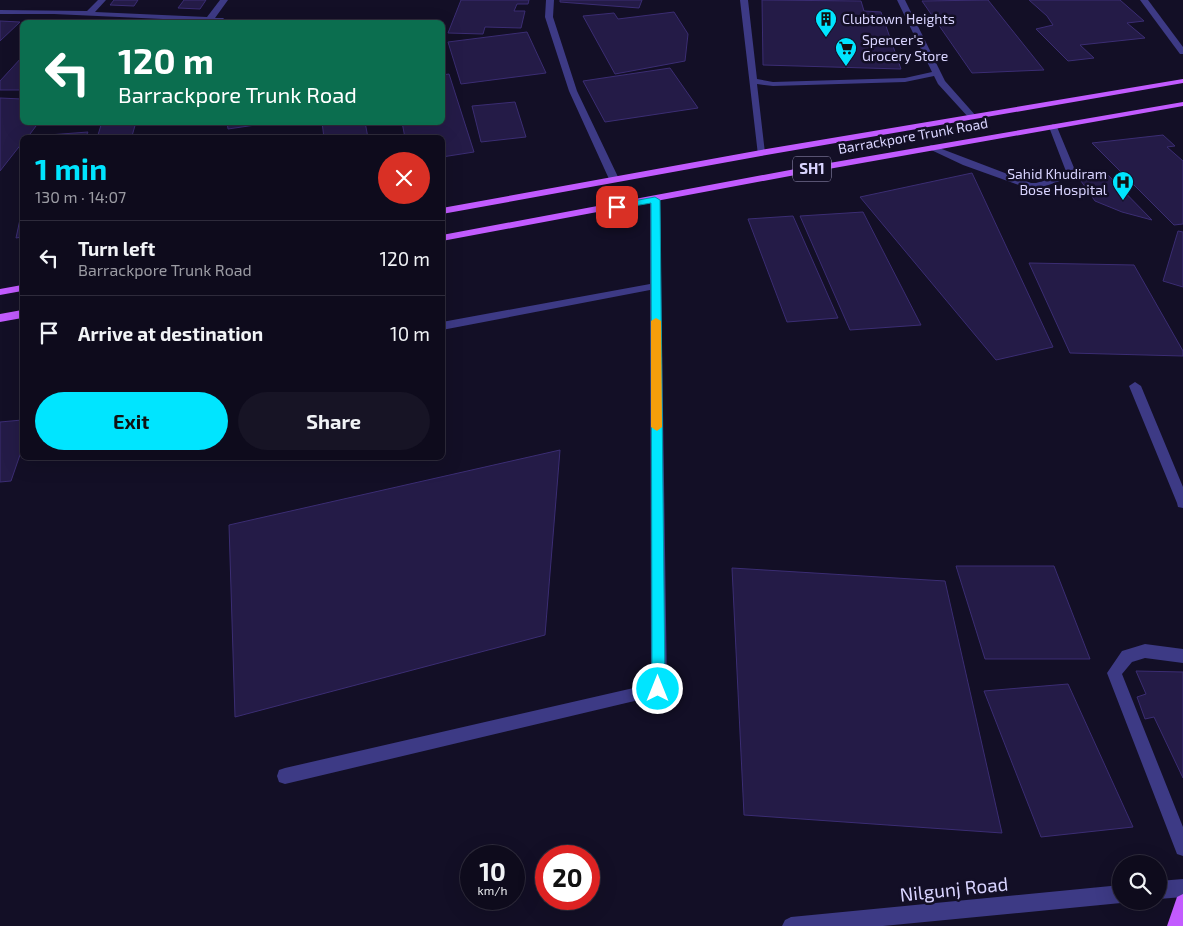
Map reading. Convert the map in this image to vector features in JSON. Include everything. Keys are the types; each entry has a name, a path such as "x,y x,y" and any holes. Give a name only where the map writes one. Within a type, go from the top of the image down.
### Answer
{"main road":[{"name":"Barrackpore Trunk Road","path":"445,210 614,178 1183,81"},
{"name":"Barrackpore Trunk Road","path":"445,237 931,148 1183,104"},
{"path":"0,292 20,288"},
{"path":"0,318 20,314"},
{"path":"1176,926 1183,903"}],"street":[{"path":"90,14 102,0"},
{"path":"209,20 224,0"},
{"path":"550,0 549,16 573,91 614,178"},
{"path":"744,0 761,153"},
{"path":"901,0 941,82 972,116"},
{"path":"1144,0 1183,52"},
{"path":"0,12 220,20"},
{"path":"753,81 773,84 904,80 937,73"},
{"path":"931,148 1030,186 1037,186 1072,175 1053,127"},
{"path":"286,776 658,689 655,200"},
{"path":"445,325 656,286"},
{"path":"1135,386 1183,503"},
{"path":"1183,656 1145,651 1127,656 1114,673 1183,848"},
{"path":"1167,889 1183,888"},
{"name":"Nilgunj Road","path":"791,926 1112,895"}],"building":[{"path":"114,0 138,0 134,6 110,5"},
{"path":"184,0 206,0 200,9 178,8"},
{"path":"461,0 529,0 528,4 517,4 514,11 525,11 521,28 485,27 483,34 448,33"},
{"path":"560,0 642,0 639,8 560,2"},
{"name":"Clubtown Heights","path":"762,0 861,1 864,11 881,12 901,69 763,65"},
{"path":"988,0 1044,70 972,73 922,1"},
{"path":"1029,0 1120,0 1144,21 1127,23 1145,38 1080,45 1094,58 1068,61 1036,29 1053,25 1047,16"},
{"path":"674,12 688,34 685,61 615,74 583,16 614,13 618,19"},
{"path":"0,21 20,22 0,41"},
{"path":"527,32 546,73 461,84 448,42"},
{"path":"20,59 20,90 0,90 0,81"},
{"path":"670,68 698,108 605,122 583,81"},
{"path":"449,74 474,152 445,157 445,135 404,135 403,125 445,125 445,75"},
{"path":"0,98 20,99 20,125 37,125 29,135 20,135 20,146 0,171"},
{"path":"515,102 526,137 481,142 472,106"},
{"path":"101,125 135,125 132,135 98,135"},
{"path":"227,125 255,125 228,129"},
{"path":"322,125 366,125 367,135 324,135"},
{"path":"88,132 86,135 48,135"},
{"path":"1163,135 1175,146 1167,147 1183,161 1183,224 1174,225 1092,143"},
{"path":"972,173 1053,347 996,360 860,197"},
{"path":"1107,174 1152,220 1122,212 1095,201 1081,181"},
{"path":"863,212 921,325 850,330 800,216"},
{"path":"793,216 838,318 787,322 748,219"},
{"path":"20,219 20,237 16,238"},
{"path":"1178,231 1183,232 1183,287 1163,281"},
{"path":"1029,263 1134,265 1183,351 1183,356 1070,353"},
{"path":"20,420 20,455 11,481 0,482 0,422"},
{"path":"560,450 545,635 235,717 229,525"},
{"path":"956,566 1054,566 1090,659 985,659"},
{"path":"732,568 945,581 1002,833 744,815"},
{"path":"1136,671 1183,672 1183,778 1154,717 1145,719 1137,697 1146,694"},
{"path":"1068,684 1133,827 1041,837 984,691"}],"slow traffic":[{"path":"656,321 657,427"}],"place":[{"name":"Clubtown Heights","path":"826,38"},
{"name":"Spencer's Grocery Store","path":"846,67"},
{"name":"Sahid Khudiram Bose Hospital","path":"1123,201"}],"route":[{"path":"617,207 655,200 658,689"}]}
